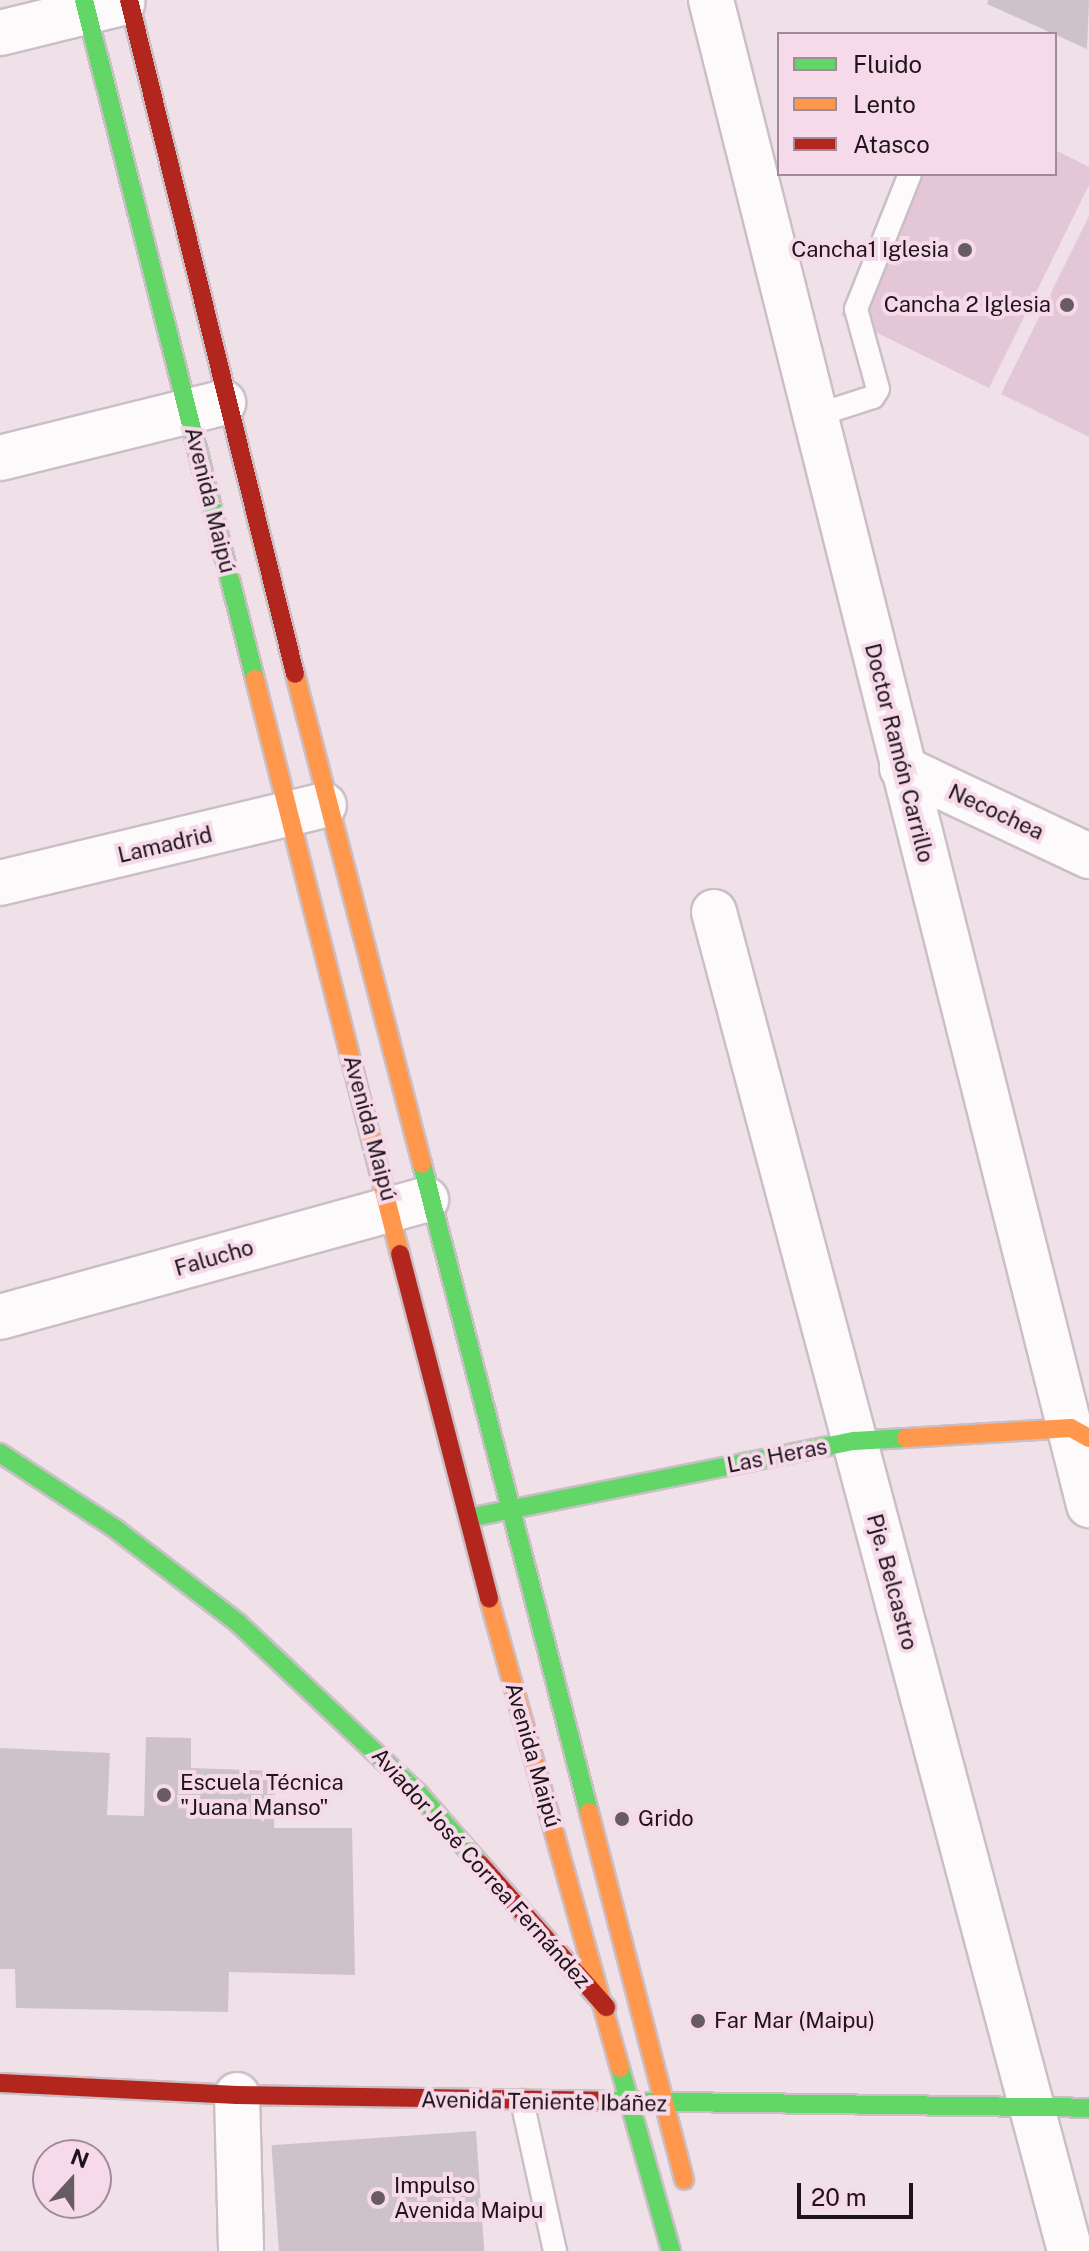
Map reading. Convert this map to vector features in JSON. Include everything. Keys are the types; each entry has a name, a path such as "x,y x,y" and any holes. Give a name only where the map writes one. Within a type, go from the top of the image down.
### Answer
{"main road":[{"name":"Avenida Maipú","path":"129,0 207,408 308,810 410,1204 507,1509 691,2207"},
{"name":"Avenida Maipú","path":"86,6 207,408 410,1204 466,1518 633,2102 671,2251"},
{"name":"Las Heras","path":"466,1518 854,1441 1080,1433"},
{"name":"Aviador José Correa Fernández","path":"0,1453 117,1530 201,1595 329,1706 418,1793 604,2005 631,2037 666,2104"},
{"name":"Avenida Teniente Ibáñez","path":"0,2083 237,2095 666,2104 1089,2108"}],"street":[{"path":"0,33 86,6 129,0"},
{"name":"Doctor Ramón Carrillo","path":"711,0 902,768 1080,1433 1089,1505"},
{"path":"0,458 207,408"},
{"name":"Necochea","path":"902,768 1089,856"},
{"name":"Lamadrid","path":"0,883 308,810"},
{"name":"Pje. Belcastro","path":"714,912 1070,2251"},
{"name":"Falucho","path":"0,1317 410,1204"},
{"path":"237,2095 241,2251"}],"lane":[{"path":"814,416 873,397 878,389 856,309 909,176"},
{"path":"522,2101 555,2251"}],"shaded area":[{"name":"Cancha1 Iglesia","path":"1057,151 1089,167 1089,185 989,388 841,315 910,176 1057,176"},
{"name":"Cancha 2 Iglesia","path":"1089,216 1089,437 1001,394"}],"building":[{"path":"988,0 1089,0 1087,49 1057,36 1057,32 1049,32 987,4"},
{"name":"Escuela Técnica \"Juana Manso\"","path":"146,1737 191,1738 191,1768 275,1771 274,1828 352,1828 355,1975 229,1972 228,2012 16,2008 15,1969 0,1969 0,1748 110,1753 107,1815 144,1816"},
{"name":"Impulso Avenida Maipu","path":"476,2131 484,2251 279,2251 271,2145"}],"traffic: fast":[{"path":"84,0 255,679"},
{"path":"422,1164 589,1812"},
{"path":"473,1517 854,1441 906,1438"},
{"path":"0,1453 117,1530 238,1623 418,1793 480,1864"},
{"path":"620,2068 671,2251"},
{"path":"605,2101 1089,2108"}],"traffic: slow":[{"path":"295,674 422,1164"},
{"path":"255,679 400,1254"},
{"path":"906,1438 1071,1428 1089,1438"},
{"path":"489,1599 620,2068"},
{"path":"589,1812 684,2180"}],"traffic: jam":[{"path":"129,0 295,674"},
{"path":"400,1254 489,1599"},
{"path":"480,1864 606,2007"},
{"path":"0,2083 237,2095 605,2101"}],"place":[{"name":"Cancha1 Iglesia","path":"965,250"},
{"name":"Cancha 2 Iglesia","path":"1067,305"},
{"name":"Escuela Técnica \"Juana Manso\"","path":"164,1795"},
{"name":"Grido","path":"622,1819"},
{"name":"Far Mar (Maipu)","path":"698,2021"},
{"name":"Impulso Avenida Maipu","path":"378,2198"}]}
